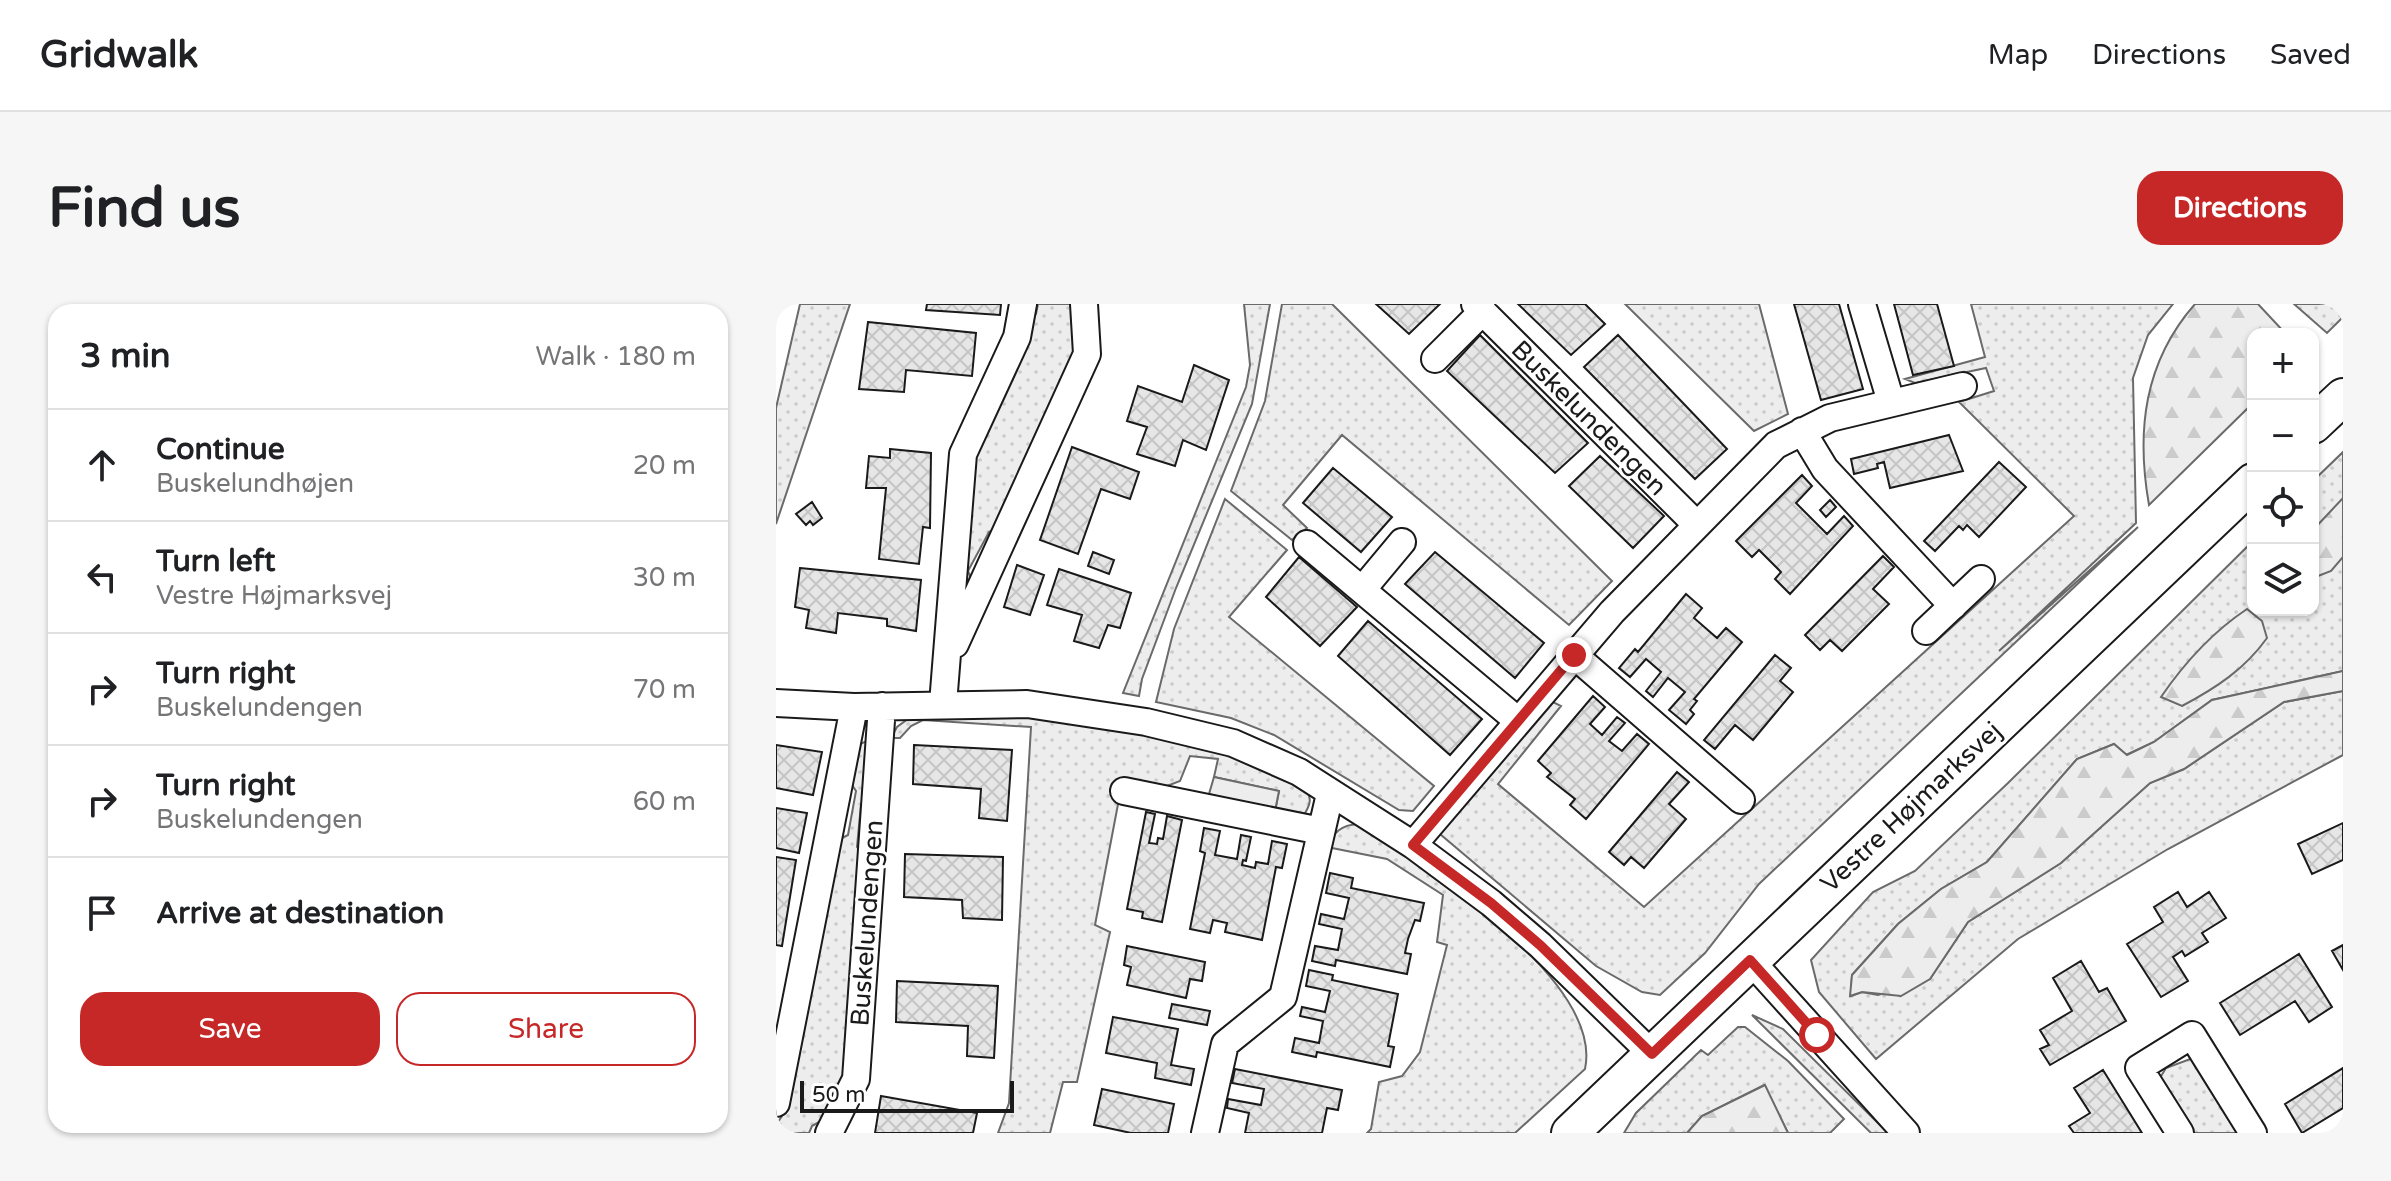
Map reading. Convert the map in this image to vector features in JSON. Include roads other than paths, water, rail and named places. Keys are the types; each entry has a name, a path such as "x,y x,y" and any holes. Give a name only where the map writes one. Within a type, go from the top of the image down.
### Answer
{"street":[{"path":"943,704 963,454 1017,337 1023,304"},
{"path":"947,662 1087,354 1084,304"},
{"path":"1862,304 1891,402"},
{"name":"Buskelundengen","path":"1435,359 1479,308 1696,524"},
{"path":"1413,845 1574,655 1765,455 1802,431 1830,418 1963,386"},
{"path":"2319,419 2343,397"},
{"path":"1802,431 1825,469 1953,606"},
{"name":"Vestre Højmarksvej","path":"1570,1133 2247,488"},
{"path":"1362,590 1402,542"},
{"path":"1307,544 1517,720"},
{"path":"1926,631 1981,579"},
{"path":"1574,655 1741,800"},
{"path":"776,703 854,707 1027,704 1146,722 1233,743 1299,772 1413,845 1491,903 1540,945 1652,1054"},
{"name":"Buskelundengen","path":"829,1133 856,1079 882,706"},
{"name":"Buskelundengen","path":"776,1103 854,707"},
{"path":"1124,791 1321,831"},
{"path":"1205,1133 1225,1044 1283,997 1330,794"},
{"path":"1750,960 1906,1133"},
{"path":"2180,1133 2139,1068 2192,1035 2253,1133"}]}
